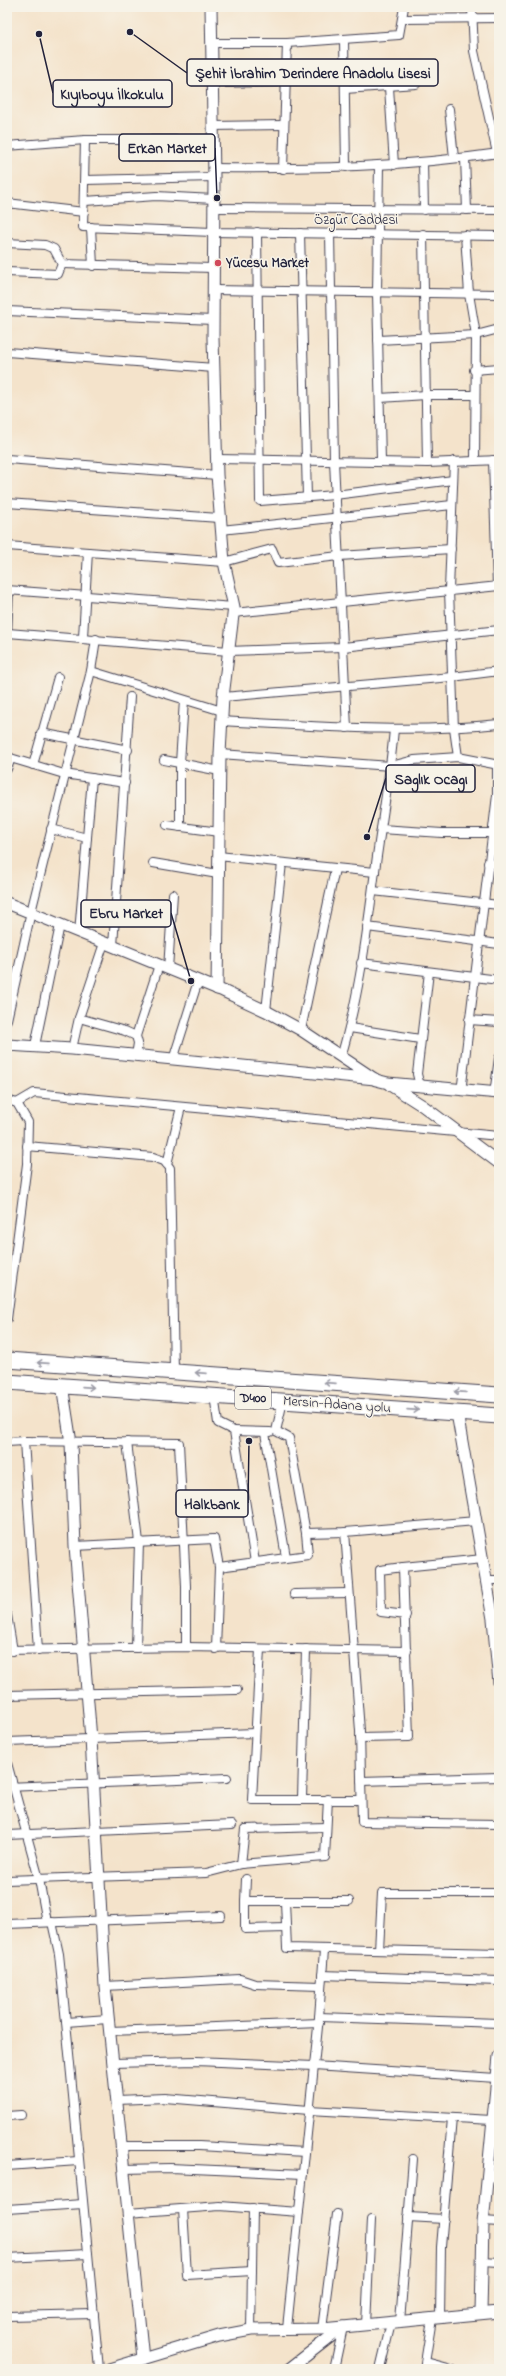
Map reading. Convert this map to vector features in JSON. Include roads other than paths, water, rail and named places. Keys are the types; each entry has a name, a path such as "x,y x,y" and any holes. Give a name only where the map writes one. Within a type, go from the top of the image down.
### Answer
{"highway":[{"name":"Mersin-Adana yolu","path":"7,1360 499,1395"},
{"name":"Mersin-Adana yolu","path":"7,1382 499,1416"}],"main road":[{"path":"211,7 211,83 214,172 213,320 217,475 219,518 224,562 233,610 223,697 220,754 217,989"},
{"path":"7,903 198,981 266,1011 301,1030 376,1080 388,1083 462,1084 498,1089"},
{"path":"7,1037 36,1041 72,1049"},
{"path":"7,1045 72,1049 376,1080 498,1089"},
{"path":"388,1083 499,1163"},
{"path":"62,1385 71,1443 82,1648 91,1739 103,1919 105,1986 143,2359"},
{"path":"457,1413 482,1559 496,1628 499,1683"},
{"path":"481,2313 483,2221 487,2177 495,2134 492,2120 497,2096 498,2067"},
{"path":"109,2369 219,2336 251,2330 287,2328 322,2329 499,2312"},
{"path":"293,2368 343,2327"}],"street":[{"path":"211,43 287,43 399,35 404,7"},
{"path":"85,180 214,172 394,165 498,153 475,58 471,19 472,7"},
{"path":"403,19 499,18"},
{"path":"344,40 346,167"},
{"path":"283,169 287,43"},
{"path":"211,83 286,82"},
{"path":"345,89 416,84"},
{"path":"389,87 394,165"},
{"path":"448,109 454,158"},
{"path":"212,126 284,125"},
{"path":"85,140 85,201 83,227 91,227 93,266"},
{"path":"7,146 85,140 213,140"},
{"path":"465,158 467,210"},
{"path":"424,162 424,210"},
{"path":"379,165 380,234 377,292 381,462"},
{"path":"85,201 156,196 214,204 379,210 499,210"},
{"path":"7,203 84,212"},
{"name":"Özgür Caddesi","path":"91,227 213,232 499,236"},
{"path":"257,232 260,501 335,495 453,480"},
{"path":"300,233 307,497"},
{"path":"330,233 335,495 347,728"},
{"path":"423,234 427,463"},
{"path":"465,235 469,294 476,335 474,370 475,460"},
{"path":"7,243 45,245 54,248 62,264 58,274 7,272"},
{"path":"62,264 213,268"},
{"path":"213,290 499,294"},
{"path":"7,311 213,320"},
{"path":"378,340 476,335 499,329"},
{"path":"7,352 214,368"},
{"path":"474,370 499,368"},
{"path":"380,398 426,395 474,395"},
{"path":"7,459 217,475"},
{"path":"217,460 305,460 334,462 427,463 496,460 498,586 341,602 233,610 8,590 8,635 82,637 229,651 343,647 451,634 499,630"},
{"path":"454,461 449,590 454,729 458,757"},
{"path":"7,504 219,518"},
{"path":"221,530 452,505"},
{"path":"7,546 224,562 272,549 278,563 338,556 451,549"},
{"path":"82,637 88,552"},
{"path":"7,1020 64,774 91,671 96,639"},
{"path":"91,671 184,700 222,716 347,728 394,730 454,729 499,724"},
{"path":"223,697 344,685 452,677 499,671"},
{"path":"33,765 58,677"},
{"path":"72,1049 79,1018 108,944 128,750 130,697"},
{"path":"180,827 180,764 184,700"},
{"path":"341,1057 350,1028 373,891 391,766 394,730"},
{"path":"42,733 128,750"},
{"path":"220,754 391,766 414,760 458,757 498,765 498,795 478,942 462,1084"},
{"path":"7,768 9,758 64,774 125,783"},
{"path":"164,760 220,771"},
{"path":"79,933 92,778"},
{"path":"167,825 219,832"},
{"path":"51,829 87,838"},
{"path":"381,829 442,833 494,829"},
{"path":"218,856 282,864 375,872"},
{"path":"153,863 218,874"},
{"path":"488,863 499,865"},
{"path":"266,1011 282,864"},
{"path":"301,1030 335,869"},
{"path":"373,891 483,902 499,905"},
{"path":"136,1056 138,1043 136,1036 164,967 173,894"},
{"path":"36,1041 60,924"},
{"path":"367,927 499,944"},
{"path":"361,963 499,980"},
{"path":"422,1084 417,1074 429,972"},
{"path":"173,1060 198,981"},
{"path":"79,1018 125,1030 136,1036"},
{"path":"469,1020 499,1022"},
{"path":"350,1028 420,1039"},
{"path":"498,1089 499,1058"},
{"path":"17,1103 34,1093 499,1136"},
{"path":"7,1100 17,1103 28,1122 27,1146 7,1319"},
{"path":"167,1164 181,1107"},
{"path":"27,1146 153,1157 164,1161 170,1168 174,1371"},
{"path":"214,1396 218,1423 234,1431 265,1433 276,1431 289,1438 306,1533 308,1555 286,1557 219,1568"},
{"path":"276,1431 283,1401"},
{"path":"234,1431 255,1562"},
{"path":"265,1433 286,1557"},
{"path":"24,1441 38,1650"},
{"path":"7,1442 179,1443 186,1647"},
{"path":"127,1442 139,1542 136,1648"},
{"path":"306,1533 345,1532 476,1522"},
{"path":"345,1532 360,1738 362,1822 499,1824"},
{"path":"76,1546 139,1542 183,1542 214,1539 219,1568 216,1649"},
{"path":"406,1615 381,1612 380,1570 482,1559"},
{"path":"360,1738 409,1737 404,1567"},
{"path":"486,1580 499,1580"},
{"path":"294,1594 349,1593"},
{"path":"7,1615 10,1651 82,1648 186,1647 260,1650 354,1649 407,1651"},
{"path":"302,1799 306,1649"},
{"path":"260,1650 252,1800 361,1800"},
{"path":"7,1695 237,1690"},
{"path":"7,1742 256,1733"},
{"path":"7,1763 10,1787 39,1879 58,1954 66,2022 78,2161 99,2369"},
{"path":"361,1781 499,1777"},
{"path":"10,1787 227,1778"},
{"path":"7,1880 206,1873 241,1864 325,1857 328,1799"},
{"path":"7,1835 96,1829 232,1825"},
{"path":"241,1864 245,1829 326,1827"},
{"path":"246,1879 245,1928 286,1928"},
{"path":"379,1950 382,1893 499,1893"},
{"path":"245,1901 349,1901"},
{"path":"285,1902 287,1948 499,1953"},
{"path":"7,1924 103,1919 221,1916"},
{"path":"287,2328 319,2020 324,1950"},
{"path":"322,1975 499,1981"},
{"path":"105,1986 240,1979 255,1984 321,1986"},
{"path":"66,2022 108,2019"},
{"path":"110,2032 319,2020 499,2023"},
{"path":"113,2063 196,2061 314,2066 498,2067"},
{"path":"117,2100 165,2098 310,2110 492,2120"},
{"path":"7,2116 21,2115"},
{"path":"452,2118 436,2318 425,2366 452,2369"},
{"path":"121,2146 199,2146 305,2152"},
{"path":"380,2369 396,2323 413,2159"},
{"path":"7,2166 78,2161"},
{"path":"124,2169 170,2168 303,2174"},
{"path":"487,2177 499,2178"},
{"path":"7,2209 83,2204"},
{"path":"128,2213 220,2206 299,2212"},
{"path":"251,2330 253,2208"},
{"path":"183,2209 187,2275 252,2271"},
{"path":"322,2329 337,2214"},
{"path":"408,2217 444,2220"},
{"path":"366,2325 371,2220"},
{"path":"483,2221 499,2222"},
{"path":"7,2258 88,2254"},
{"path":"482,2262 499,2262"},
{"path":"7,2316 94,2314"},
{"path":"334,2369 343,2327"}],"place":[{"name":"Şehit İbrahim Derindere Anadolu Lisesi","path":"130,32"},
{"name":"Kıyıboyu İlkokulu","path":"39,34"},
{"name":"Erkan Market","path":"217,198"},
{"name":"Yücesu Market","path":"218,263"},
{"name":"Saglık Ocagı","path":"367,837"},
{"name":"Ebru Market","path":"191,981"},
{"name":"Halkbank","path":"249,1441"}]}
